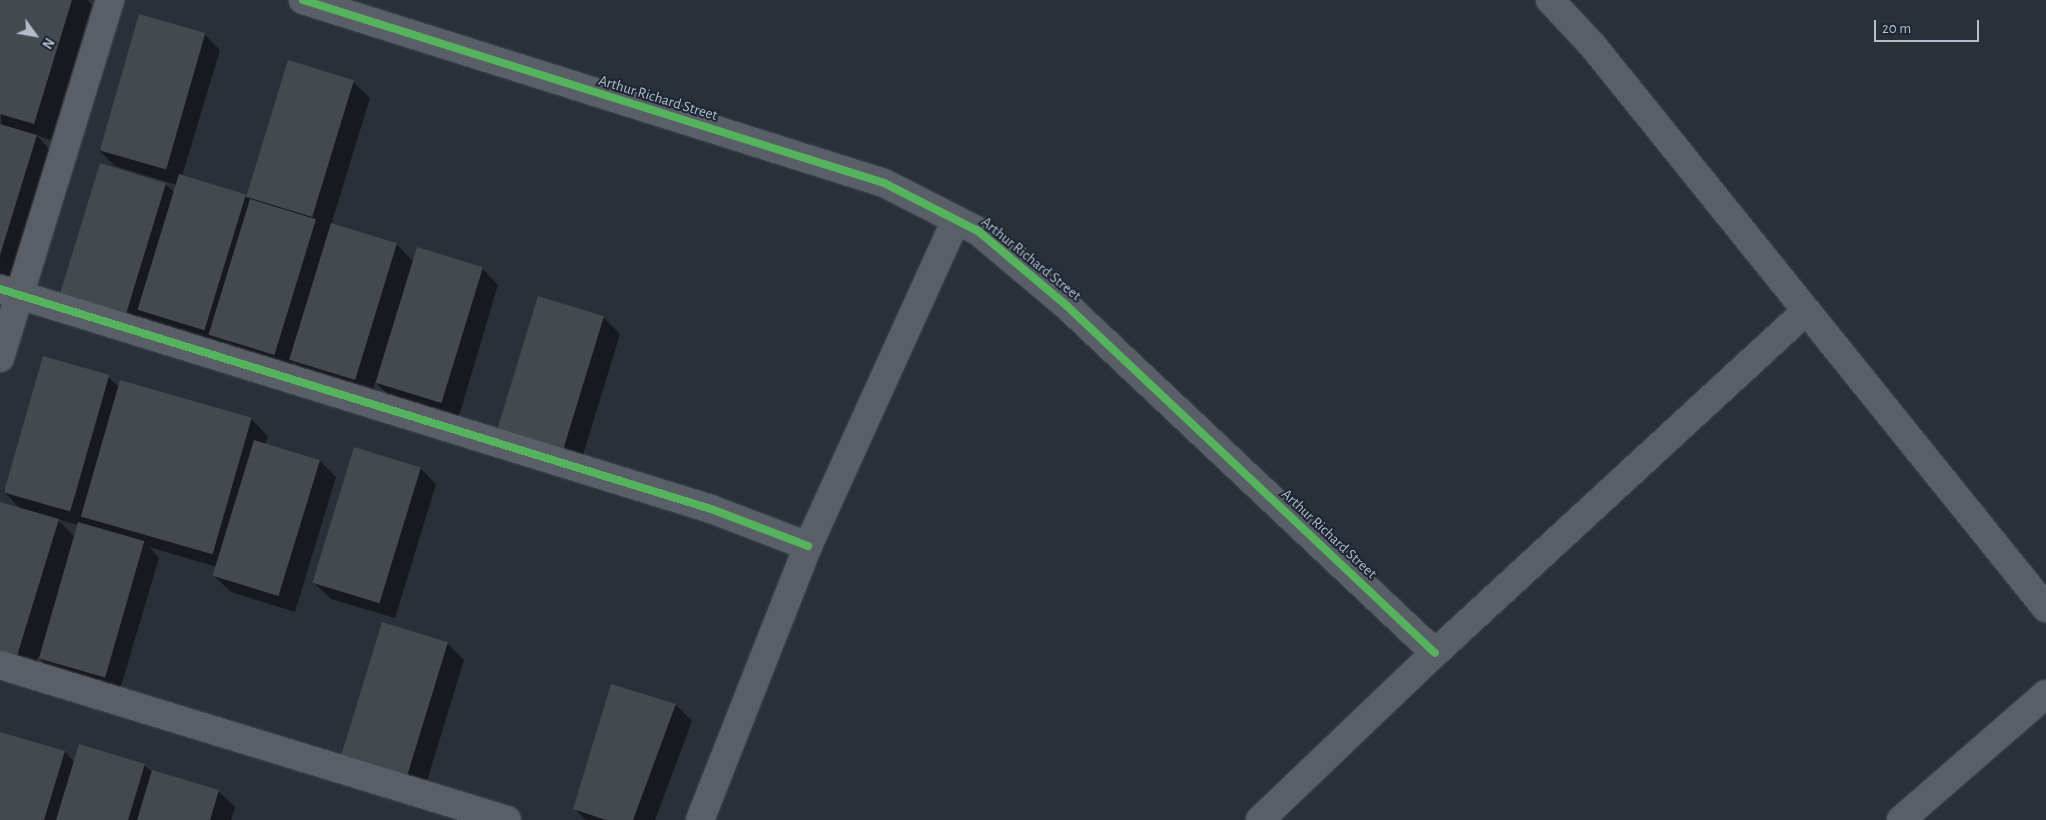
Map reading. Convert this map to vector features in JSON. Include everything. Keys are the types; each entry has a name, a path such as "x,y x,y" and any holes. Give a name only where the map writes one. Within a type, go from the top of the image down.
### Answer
{"street":[{"path":"0,358 9,292 110,0"},
{"name":"Arthur Richard Street","path":"303,0 884,183 978,231 1066,305 1435,653"},
{"path":"1550,0 1593,46 2046,608"},
{"path":"700,820 808,546 956,220"},
{"path":"9,292 711,509 808,546"},
{"path":"1260,820 1435,653 1806,312"},
{"path":"0,665 506,820"},
{"path":"1901,820 2046,694"}],"building":[{"path":"0,0 72,0 34,124 0,114"},
{"path":"139,14 205,33 166,170 100,150"},
{"path":"288,60 354,80 312,217 246,197"},
{"path":"0,124 37,135 0,255"},
{"path":"100,163 166,183 124,320 58,300"},
{"path":"179,174 246,194 204,330 137,310"},
{"path":"250,199 316,219 274,355 208,335"},
{"path":"331,223 397,243 355,380 289,360"},
{"path":"417,247 483,267 441,403 375,383"},
{"path":"538,296 604,316 562,453 496,433"},
{"path":"43,356 109,375 70,512 4,492"},
{"path":"120,380 252,418 213,554 81,516"},
{"path":"254,440 320,460 278,596 212,576"},
{"path":"354,447 421,467 379,603 312,583"},
{"path":"0,502 59,519 17,656 0,651"},
{"path":"78,522 144,541 105,678 39,658"},
{"path":"382,622 448,642 406,779 340,759"},
{"path":"611,684 676,704 633,820 606,820 573,809"},
{"path":"0,732 65,751 44,820 0,820"},
{"path":"79,744 145,764 128,820 56,820"},
{"path":"152,770 219,790 210,820 137,820"}],"cycle path":[{"path":"303,0 884,183 978,231 1066,305 1435,653"},
{"path":"0,289 711,509 808,546"}]}
